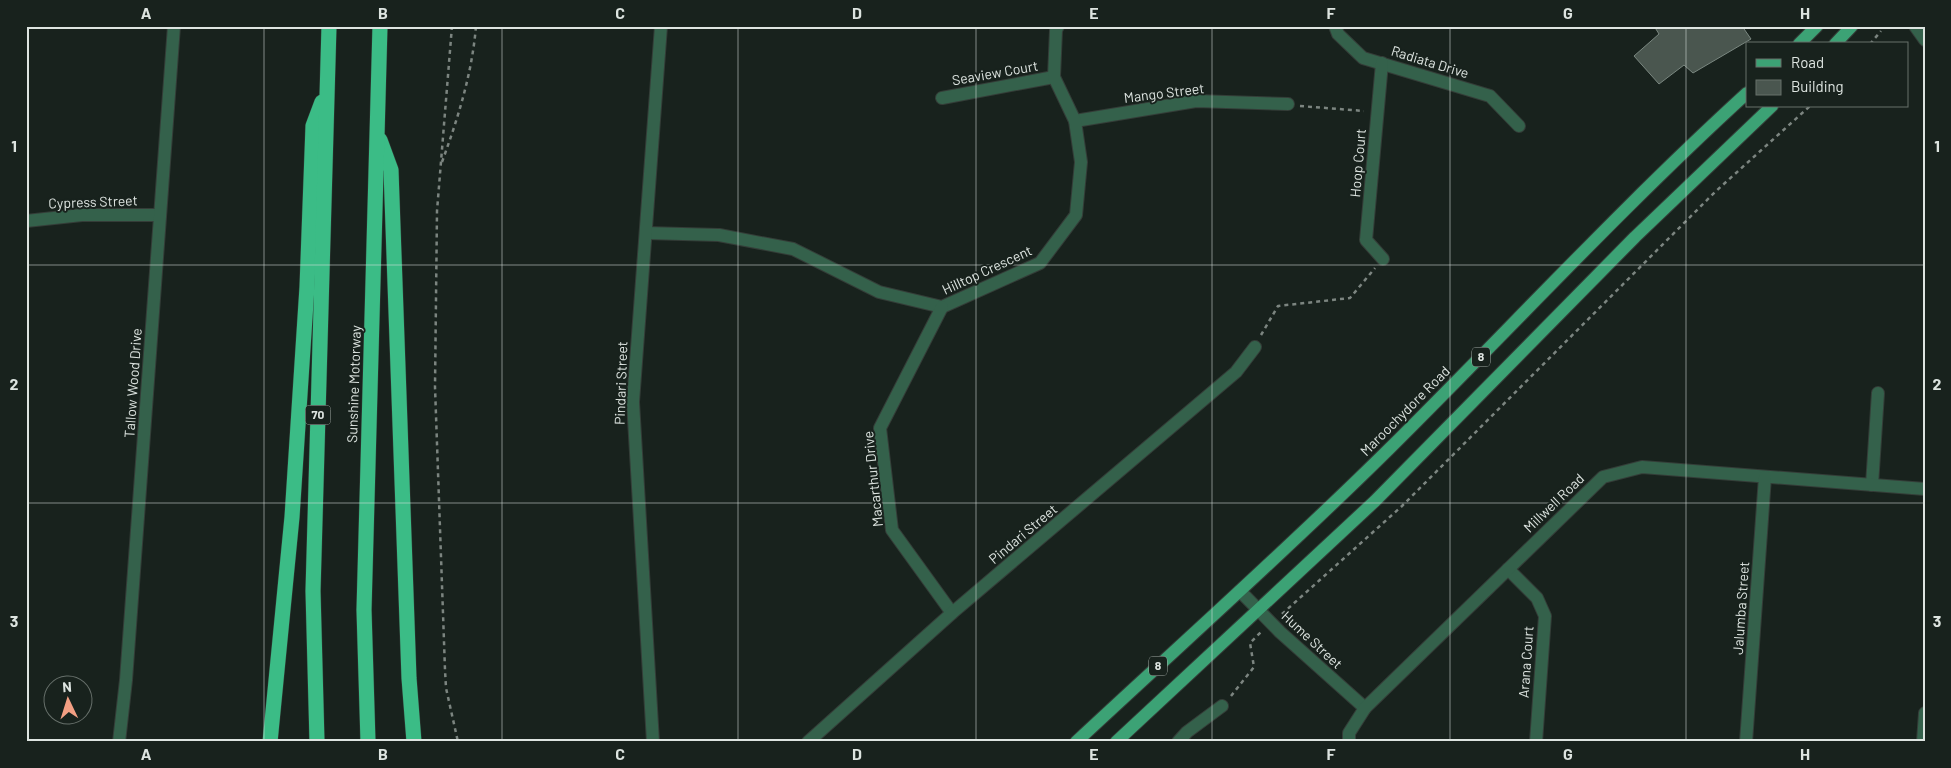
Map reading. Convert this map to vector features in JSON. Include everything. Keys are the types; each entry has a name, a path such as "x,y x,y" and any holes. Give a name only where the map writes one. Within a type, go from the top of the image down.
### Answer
{"highway":[{"name":"70","path":"317,742 313,591 329,26"},
{"name":"Sunshine Motorway","path":"368,742 364,610 380,26"},
{"path":"270,742 292,517 306,297 313,126 327,88"},
{"path":"377,132 391,170 409,678 414,742"}],"main road":[{"path":"1801,42 1817,26"},
{"path":"1837,42 1852,26"},
{"name":"Maroochydore Road","path":"1076,742 1240,591 1398,440 1681,153 1746,94"},
{"name":"8","path":"1116,742 1375,501 1635,237 1770,108"}],"street":[{"name":"Tallow Wood Drive","path":"119,742 126,680 174,26"},
{"name":"Pindari Street","path":"653,742 632,402 661,26"},
{"name":"Hilltop Crescent","path":"646,234 719,235 793,249 879,292 942,307 1040,263 1076,215 1081,162 1075,121 1054,77 1056,30 1058,26"},
{"name":"Radiata Drive","path":"1335,26 1338,34 1363,58 1490,96 1518,126"},
{"path":"1915,26 1925,40"},
{"name":"Hoop Court","path":"1382,63 1366,240 1383,259"},
{"name":"Seaview Court","path":"942,98 1054,77"},
{"name":"Mango Street","path":"1075,121 1196,101 1288,104"},
{"name":"Cypress Street","path":"26,221 82,215 160,215"},
{"name":"Macarthur Drive","path":"942,307 880,428 892,530 952,614"},
{"name":"Pindari Street","path":"808,742 952,614 1236,372 1255,347"},
{"path":"1872,485 1878,393"},
{"name":"Millwell Road","path":"1349,742 1349,733 1365,708 1602,476 1642,467 1925,489"},
{"name":"Jalumba Street","path":"1746,742 1765,477"},
{"name":"Arana Court","path":"1508,568 1537,598 1545,616 1536,742"},
{"name":"Hume Street","path":"1240,591 1344,691 1365,708"},
{"path":"1178,742 1187,732 1222,706"},
{"path":"1922,742 1925,713"}],"path":[{"path":"452,26 437,212 435,387 446,688 458,742"},
{"path":"440,166 456,125 469,76 476,26"},
{"path":"1872,42 1881,31"},
{"path":"1288,104 1312,108 1378,112"},
{"path":"1294,605 1430,478 1715,192 1808,108"},
{"path":"1255,347 1278,306 1350,298 1383,259"},
{"path":"1222,706 1254,668 1250,643"}],"building":[{"path":"1654,26 1742,26 1751,39 1693,73 1684,65 1659,84 1634,56 1659,34"}]}
